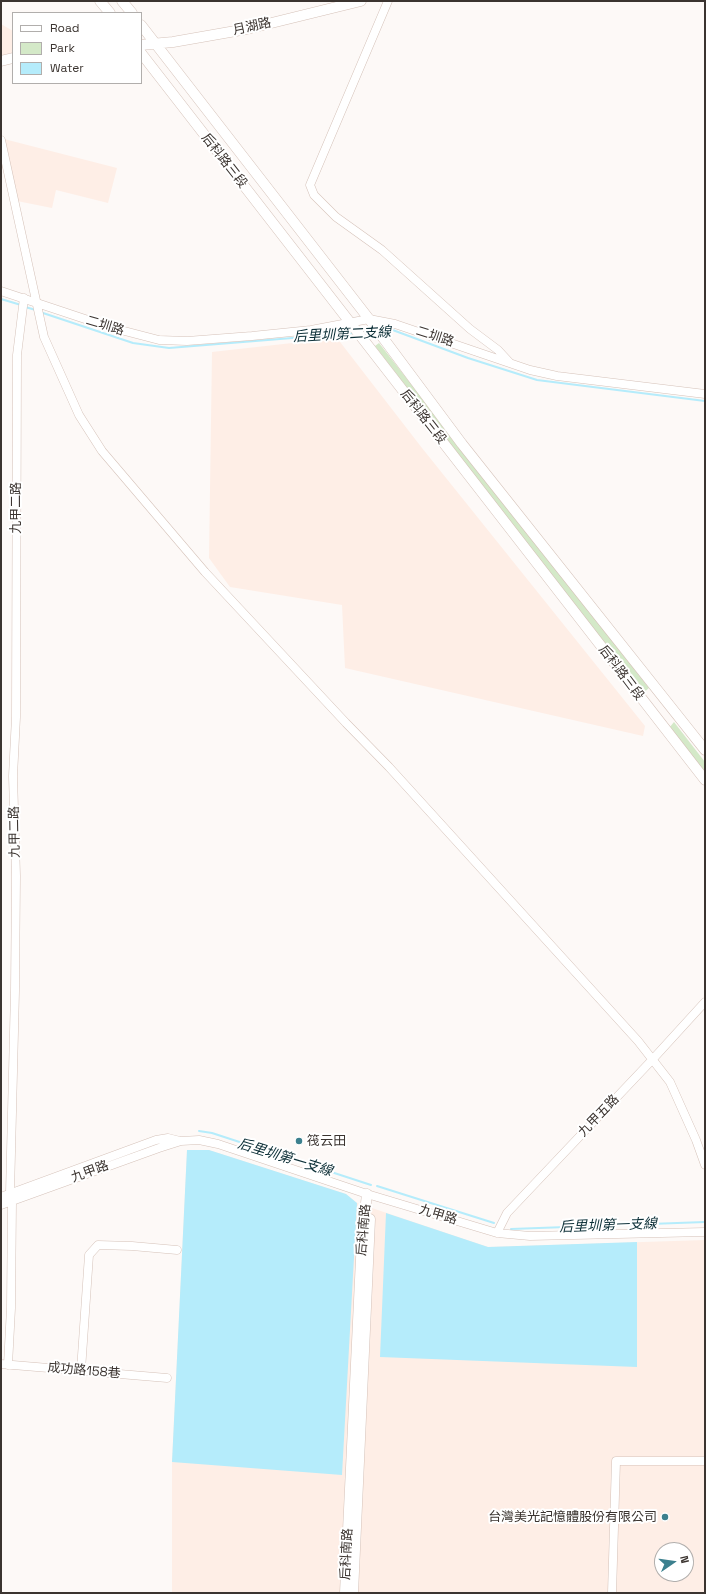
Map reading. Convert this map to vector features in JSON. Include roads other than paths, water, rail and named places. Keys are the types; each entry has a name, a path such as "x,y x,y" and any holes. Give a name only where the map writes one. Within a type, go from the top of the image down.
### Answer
{"street":[{"path":"100,1 109,12"},
{"path":"122,1 131,12"},
{"name":"月湖路","path":"142,45 157,44 247,29 361,1"},
{"path":"388,1 310,185 314,195 336,217 382,250 470,329 498,350 510,364"},
{"name":"后科路三段","path":"142,26 369,319 462,444 705,750"},
{"name":"后科路三段","path":"142,54 705,780"},
{"path":"1,61 12,58"},
{"path":"1,140 44,337 79,415 102,451 205,572 389,767 638,1041 670,1082 696,1140 705,1165"},
{"name":"二圳路","path":"1,291 109,327 158,340 187,342 252,336 311,330 369,319 395,324 530,370 557,376 705,394"},
{"name":"九甲二路","path":"5,1365 11,1308 11,1197 15,992 16,876 13,776 16,717 17,355 24,298"},
{"name":"九甲五路","path":"497,1233 507,1213 705,1002"},
{"name":"九甲路","path":"1,1197 11,1197 180,1141 199,1140 218,1144 367,1194 497,1233 530,1236 705,1232"},
{"name":"后科南路","path":"353,1593 350,1573 353,1485 362,1238 367,1194"},
{"name":"九甲路","path":"1,1205 11,1197"},
{"path":"81,1370 89,1255 98,1245 177,1250"},
{"name":"成功路158巷","path":"5,1365 168,1378"},
{"path":"612,1593 616,1461 705,1461"},
{"name":"后科南路","path":"345,1593 350,1573"}],"water":[{"path":"187,1150 209,1150 346,1194 357,1203 342,1475 172,1462"},
{"path":"386,1213 488,1247 637,1242 637,1367 380,1357"}],"waterway":[{"name":"后里圳第二支線","path":"1,299 21,305"},
{"name":"后里圳第二支線","path":"25,307 36,310"},
{"name":"后里圳第二支線","path":"40,312 133,343 169,348 354,333"},
{"name":"后里圳第二支線","path":"382,330 390,329 468,358 537,380 705,401"},
{"name":"后里圳第二支線","path":"362,332 374,331"},
{"name":"后里圳第一支線","path":"199,1131 212,1133 371,1185"},
{"name":"后里圳第一支線","path":"87,1170 107,1162"},
{"name":"后里圳第一支線","path":"377,1186 494,1223"},
{"name":"后里圳第一支線","path":"511,1229 705,1222"}],"place":[{"name":"筏云田","path":"299,1141"},
{"name":"台灣美光記憶體股份有限公司","path":"665,1517"}]}
